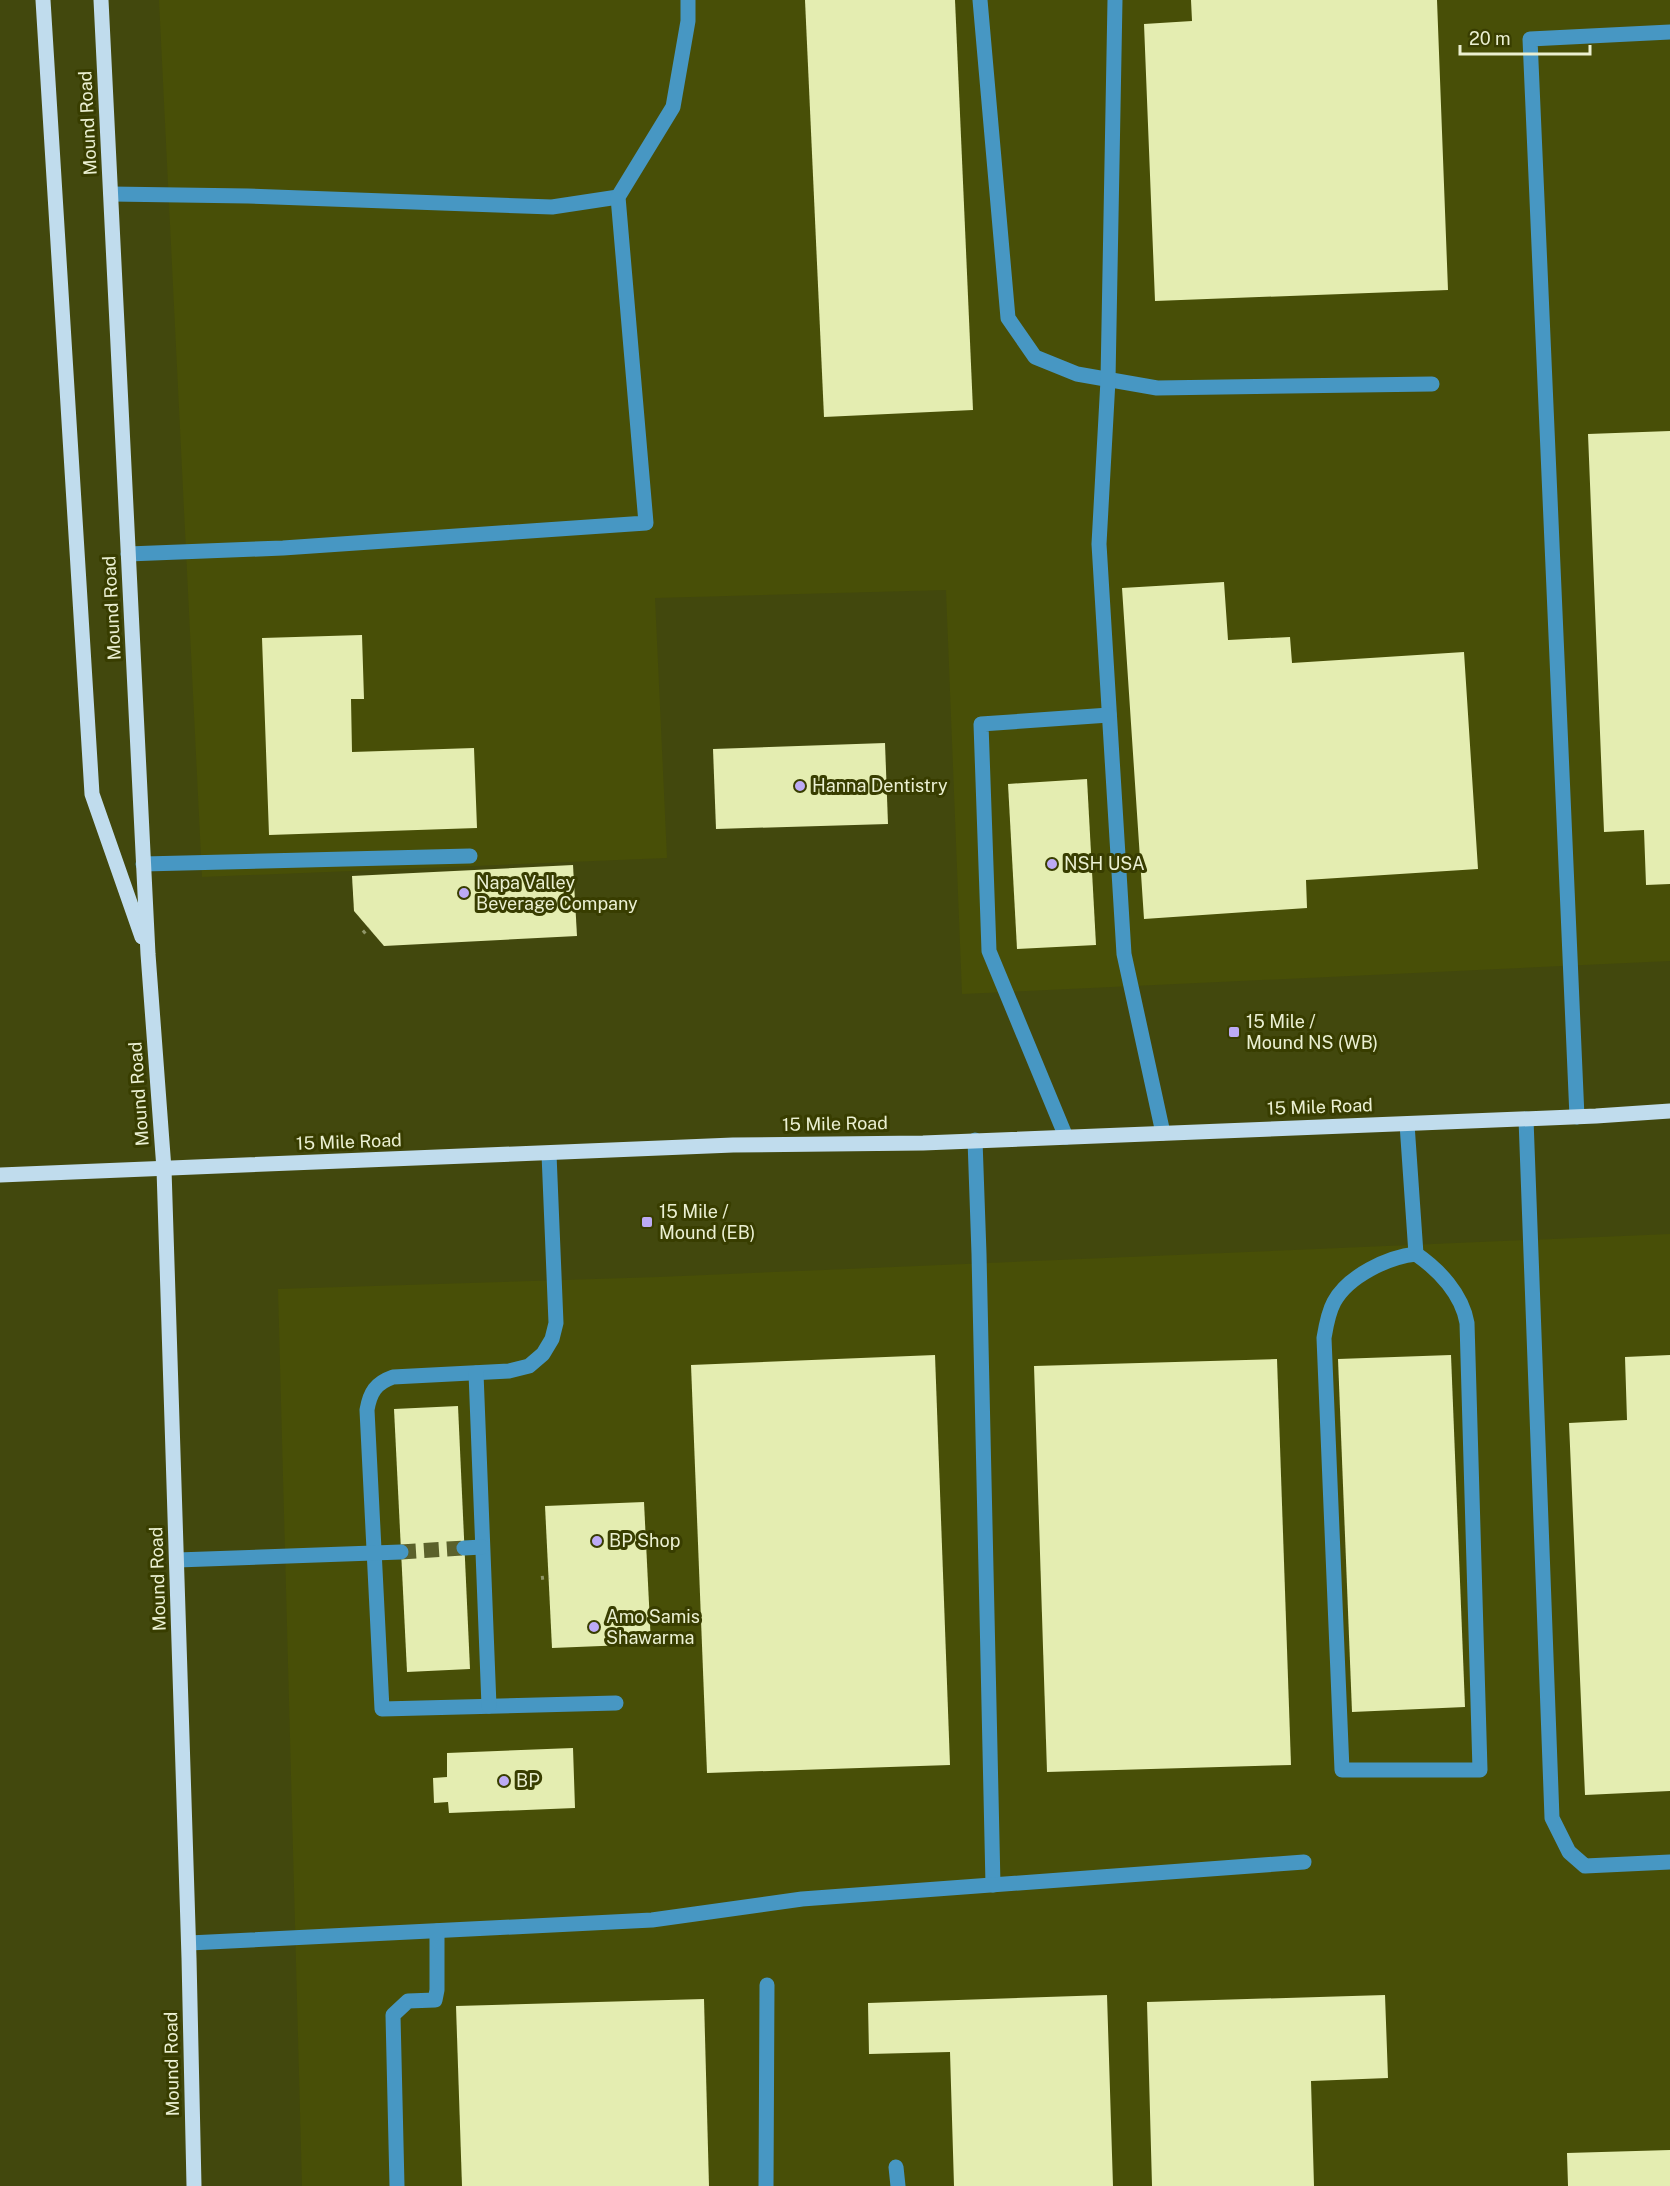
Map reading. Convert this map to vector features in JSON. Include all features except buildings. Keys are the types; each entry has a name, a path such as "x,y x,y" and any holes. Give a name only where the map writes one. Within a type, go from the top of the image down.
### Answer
{"main road":[{"path":"43,0 92,794 148,954"},
{"name":"Mound Road","path":"101,0 148,954 164,1169 189,1943 194,2186"},
{"name":"15 Mile Road","path":"0,1175 733,1145 1066,1137 1670,1112"}],"lane":[{"path":"128,554 283,548 646,523 618,197 673,107 688,21 688,0"},
{"path":"980,0 1008,318 1035,357 1077,374 1157,388 1432,384"},
{"path":"1115,0 1108,380 1099,544 1124,954 1163,1133"},
{"path":"1577,1117 1530,39 1670,32"},
{"path":"111,194 259,196 552,207 618,197"},
{"path":"1066,1137 989,951 981,724 1109,715"},
{"path":"144,864 470,856"},
{"path":"1526,1119 1552,1818 1569,1852 1585,1866 1670,1862"},
{"path":"1407,1124 1416,1254"},
{"path":"975,1140 980,1254 993,1885"},
{"path":"549,1154 556,1323 552,1339 543,1354 529,1366 509,1371 393,1377 381,1381 369,1399 367,1410 382,1709 616,1703"},
{"path":"1416,1254 1428,1262 1447,1282 1465,1313 1467,1323 1480,1770 1342,1770 1324,1338 1332,1305 1346,1286 1382,1263 1404,1255 1416,1254"},
{"path":"476,1373 489,1706"},
{"path":"464,1548 483,1546"},
{"path":"177,1560 401,1552"},
{"path":"189,1943 652,1920 802,1899 1304,1862"},
{"path":"397,2186 393,2014 408,2001 435,2000 437,1931"},
{"path":"766,2186 767,1985"},
{"path":"896,2167 898,2186"}],"path":[{"path":"363,933 369,928"},
{"path":"540,1578 549,1577"}],"shaded area":[{"path":"159,0 1670,0 1670,961 962,994 946,590 655,598 667,858 202,877"},
{"path":"1670,1234 1670,2186 302,2186 278,1289 659,1277"}],"tunnel":[{"path":"401,1552 464,1548"}],"place":[{"name":"Hanna Dentistry","path":"800,786"},
{"name":"NSH USA","path":"1052,864"},
{"name":"Napa Valley Beverage Company","path":"464,893"},
{"name":"15 Mile / Mound NS (WB)","path":"1234,1032"},
{"name":"15 Mile / Mound (EB)","path":"647,1222"},
{"name":"BP Shop","path":"597,1541"},
{"name":"Amo Samis Shawarma","path":"594,1627"},
{"name":"BP","path":"504,1781"}]}
